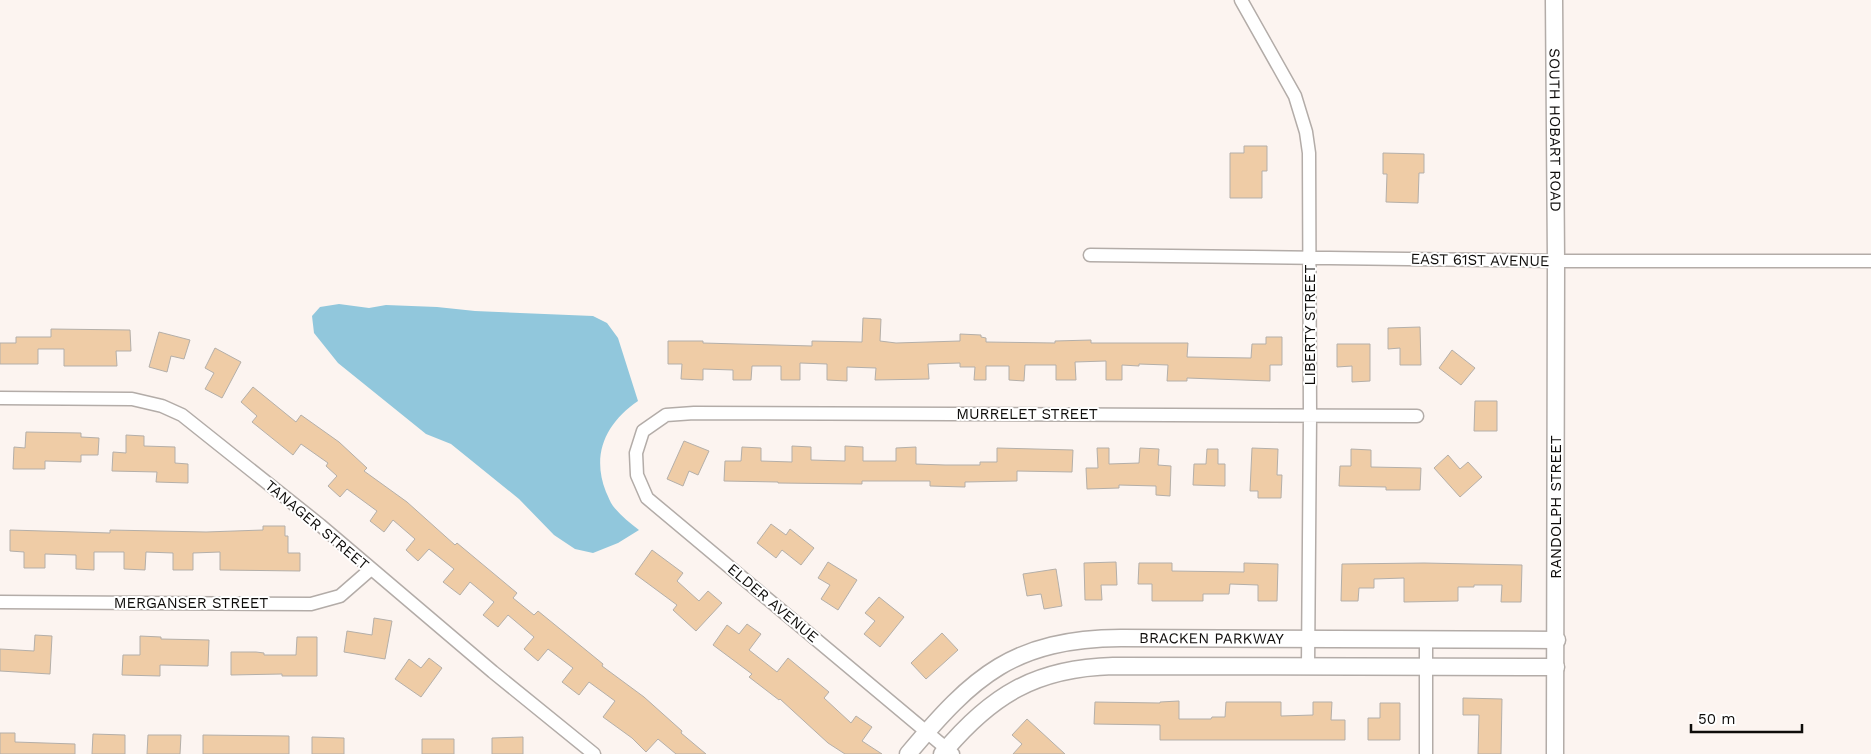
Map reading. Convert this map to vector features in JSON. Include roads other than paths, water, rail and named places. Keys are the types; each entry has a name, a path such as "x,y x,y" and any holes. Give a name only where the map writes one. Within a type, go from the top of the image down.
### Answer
{"street":[{"name":"LIBERTY STREET","path":"1241,0 1295,96 1301,114 1309,153 1310,416 1308,666"},
{"name":"SOUTH HOBART ROAD","path":"1554,0 1556,261"},
{"name":"EAST 61ST AVENUE","path":"1090,255 1556,261 1871,261"},
{"name":"RANDOLPH STREET","path":"1555,754 1556,261"},
{"name":"TANAGER STREET","path":"0,398 132,399 162,406 182,415 594,754"},
{"name":"MURRELET STREET","path":"643,431 666,414 694,412 1417,416"},
{"name":"ELDER AVENUE","path":"643,431 636,453 637,475 647,498 927,732 947,752"},
{"name":"MERGANSER STREET","path":"0,602 311,604 340,596 371,569"},
{"name":"BRACKEN PARKWAY","path":"908,754 951,704 984,676 1008,661 1046,646 1065,642 1102,638 1556,640"},
{"path":"1426,639 1426,754"},
{"name":"BRACKEN PARKWAY","path":"947,752 972,722 1000,698 1018,688 1058,672 1097,666 1556,667"}],"water":[{"path":"339,304 369,308 386,305 593,316 607,323 618,338 638,401 617,419 604,440 600,465 602,478 613,506 639,530 618,543 593,553 575,549 554,535 519,499 451,444 426,434 338,363 314,333 312,316 320,307"}]}
